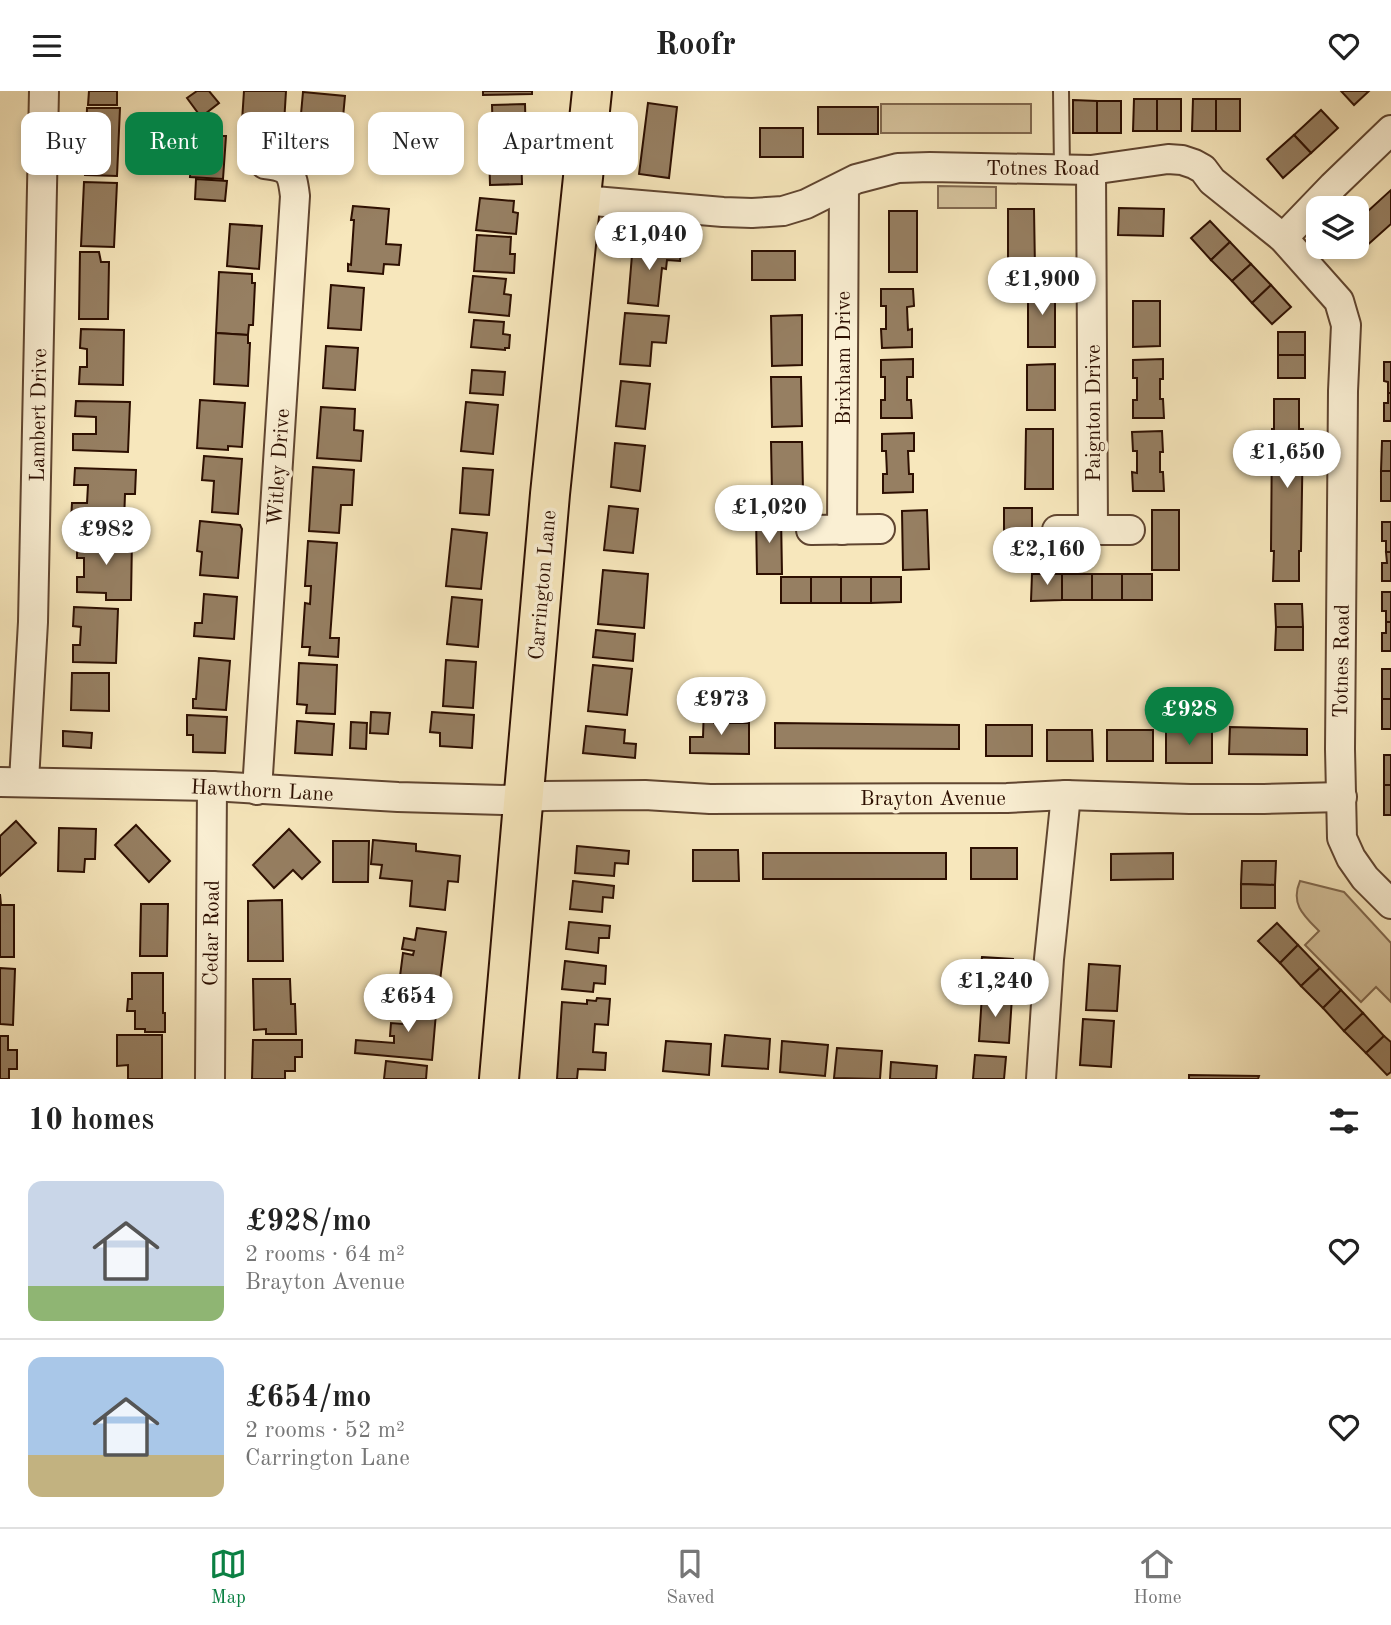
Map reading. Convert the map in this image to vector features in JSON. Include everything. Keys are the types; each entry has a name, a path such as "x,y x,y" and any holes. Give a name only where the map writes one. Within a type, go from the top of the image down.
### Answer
{"main road":[{"name":"Carrington Lane","path":"499,1079 550,494 592,91"}],"street":[{"name":"Lambert Drive","path":"12,781 33,622 44,91"},
{"path":"1283,237 1391,130"},
{"name":"Totnes Road","path":"582,200 723,212 783,211 806,204 856,179 898,168 1091,170 1168,159 1182,160 1203,169 1212,181 1283,237 1339,301 1346,325 1340,750 1342,838 1350,858 1391,904"},
{"name":"Paignton Drive","path":"1091,170 1093,530"},
{"name":"Witley Drive","path":"257,790 295,196 291,175"},
{"name":"Brixham Drive","path":"842,530 845,186"},
{"path":"811,530 880,529"},
{"path":"1057,530 1130,530"},
{"name":"Hawthorn Lane","path":"12,781 212,786 398,797 503,800 524,798"},
{"name":"Cedar Road","path":"210,1079 212,786"},
{"path":"1041,1079 1049,959 1066,795"},
{"name":"Brayton Avenue","path":"524,798 1007,798 1066,795 1190,799 1342,797"}],"lane":[{"path":"1061,91 1062,169"}],"shaded area":[{"path":"881,104 1031,104 1031,133 881,133"},
{"path":"938,186 996,187 996,208 938,208"},
{"path":"1300,881 1344,892 1391,943 1391,1002 1376,987 1361,1002 1305,945 1319,931 1300,909 1297,889"}],"building":[{"path":"89,91 117,91 117,105 88,105"},
{"path":"197,91 209,91 219,103 207,112 197,112 187,98"},
{"path":"244,91 286,91 285,112 243,112"},
{"path":"483,91 532,91 532,94 483,95"},
{"path":"1341,91 1369,91 1354,105"},
{"path":"303,92 345,96 344,112 301,112"},
{"path":"1134,99 1157,99 1157,131 1133,131"},
{"path":"1157,99 1181,99 1181,131 1157,131"},
{"path":"1193,99 1216,99 1216,131 1192,131"},
{"path":"1216,99 1240,99 1240,131 1216,131"},
{"path":"1073,100 1097,101 1097,133 1073,133"},
{"path":"1097,101 1121,101 1121,133 1097,133"},
{"path":"648,103 677,107 669,178 639,174"},
{"path":"525,104 525,112 492,112 492,105"},
{"path":"818,107 878,107 878,134 818,134"},
{"path":"87,108 120,108 117,176 85,175 111,175 111,112 87,112"},
{"path":"1321,110 1338,128 1311,153 1294,135"},
{"path":"760,128 803,128 803,157 760,157"},
{"path":"1294,135 1311,153 1283,178 1267,159"},
{"path":"223,136 226,136 223,179 190,177 223,175"},
{"path":"490,175 522,175 522,184 490,185"},
{"path":"196,179 227,181 225,201 195,199"},
{"path":"84,182 117,183 114,247 81,246"},
{"path":"1391,190 1391,224 1369,244 1369,210"},
{"path":"480,198 514,201 513,212 518,213 516,234 476,230"},
{"path":"353,206 389,209 386,244 401,245 399,265 384,264 383,274 348,271 348,264 351,265"},
{"path":"1119,208 1164,209 1163,236 1118,235"},
{"path":"1008,209 1034,209 1035,269 1008,269"},
{"path":"889,211 917,211 917,272 889,272"},
{"path":"1210,221 1230,242 1211,260 1191,238"},
{"path":"230,224 262,226 259,269 227,266"},
{"path":"477,235 511,237 510,254 515,254 514,273 474,271"},
{"path":"1230,242 1251,264 1232,281 1211,260"},
{"path":"633,243 681,247 680,261 667,260 666,269 662,268 658,306 628,303"},
{"path":"752,251 795,251 795,280 752,280"},
{"path":"80,252 99,252 101,262 109,262 108,319 79,319"},
{"path":"1251,264 1271,285 1252,303 1232,281"},
{"path":"219,272 252,274 252,283 255,283 253,325 249,325 248,335 216,333"},
{"path":"473,276 506,279 504,294 511,295 509,316 469,312"},
{"path":"331,285 364,288 361,330 328,328"},
{"path":"1271,285 1291,307 1272,324 1252,303"},
{"path":"1028,287 1055,287 1055,347 1028,347"},
{"path":"881,289 913,289 914,306 907,307 908,330 912,329 912,347 882,348 881,329 886,329 886,306 881,306"},
{"path":"1133,301 1160,301 1160,346 1133,347"},
{"path":"625,313 669,316 666,343 652,342 650,366 620,364"},
{"path":"802,315 802,365 772,366 771,316"},
{"path":"474,320 504,322 503,334 510,335 509,348 505,350 471,347"},
{"path":"81,329 124,330 123,385 79,384 80,367 87,367 87,349 80,348"},
{"path":"1278,332 1305,332 1305,355 1278,355"},
{"path":"216,333 248,335 248,386 214,384"},
{"path":"326,346 358,348 355,390 323,388"},
{"path":"1278,355 1305,355 1305,378 1278,378"},
{"path":"913,359 913,377 907,377 907,400 911,400 912,418 881,418 881,400 885,400 885,377 881,377 881,360"},
{"path":"1163,359 1160,399 1163,399 1164,418 1133,418 1133,400 1137,400 1137,378 1133,378 1133,360"},
{"path":"1384,362 1391,362 1391,393 1388,393 1388,382 1384,381"},
{"path":"1055,364 1055,410 1027,410 1027,365"},
{"path":"472,370 505,372 503,395 470,393"},
{"path":"771,377 801,377 802,426 772,427"},
{"path":"621,381 650,384 645,429 616,426"},
{"path":"1388,393 1391,393 1391,421 1384,421 1384,403 1388,403"},
{"path":"1274,399 1299,399 1299,429 1303,429 1299,581 1273,581 1274,551 1271,551"},
{"path":"200,400 245,403 242,447 228,446 228,450 197,448"},
{"path":"76,401 130,402 128,452 73,450 73,434 96,434 96,417 75,416"},
{"path":"466,402 498,405 493,454 461,451"},
{"path":"321,407 355,409 354,430 363,431 361,461 317,458"},
{"path":"1026,429 1053,429 1053,489 1025,489"},
{"path":"1162,431 1160,472 1163,472 1164,491 1133,491 1132,472 1137,473 1137,451 1133,451 1132,432"},
{"path":"914,433 914,451 908,451 909,474 913,474 913,492 883,493 883,474 887,474 886,451 882,451 882,434"},
{"path":"1382,441 1391,441 1391,471 1381,471"},
{"path":"771,442 802,442 803,491 772,492"},
{"path":"615,443 645,446 640,491 611,487"},
{"path":"204,456 242,459 238,514 212,512 214,481 202,480"},
{"path":"313,467 354,470 352,505 341,505 339,533 309,531"},
{"path":"75,468 136,470 135,494 125,494 124,522 71,521 72,503 87,503 88,485 74,485"},
{"path":"463,468 493,470 489,515 460,513"},
{"path":"1381,471 1391,471 1391,501 1381,501"},
{"path":"609,506 638,509 633,553 604,550"},
{"path":"1004,508 1032,508 1032,569 1004,568"},
{"path":"927,510 929,569 903,570 902,511"},
{"path":"1152,510 1179,510 1179,570 1152,570"},
{"path":"781,515 782,574 757,574 756,516"},
{"path":"200,521 240,525 242,529 238,578 200,575 202,552 197,551"},
{"path":"1382,522 1391,522 1391,552 1386,552 1386,541 1382,541"},
{"path":"452,529 487,533 481,589 446,586"},
{"path":"77,538 132,539 131,600 106,600 106,593 77,592 77,577 84,577 84,558 77,558"},
{"path":"308,541 337,543 330,638 339,638 338,657 309,655 310,647 302,647 305,603 310,604 311,586 305,586"},
{"path":"1386,552 1391,552 1391,581 1382,581 1382,563 1387,563"},
{"path":"603,570 648,574 644,628 598,624"},
{"path":"1032,574 1062,574 1062,600 1031,601"},
{"path":"1062,574 1092,574 1092,600 1062,600"},
{"path":"1092,574 1122,574 1122,600 1092,600"},
{"path":"1122,574 1152,574 1152,600 1122,600"},
{"path":"781,577 811,577 811,603 781,603"},
{"path":"811,577 841,577 841,603 811,603"},
{"path":"841,577 871,577 871,603 841,603"},
{"path":"871,577 901,577 901,602 871,603"},
{"path":"1382,592 1391,592 1391,622 1386,622 1386,611 1382,611"},
{"path":"204,594 237,597 234,639 194,636 195,623 202,623"},
{"path":"452,597 482,600 478,647 447,644"},
{"path":"1275,604 1302,604 1303,627 1276,627"},
{"path":"74,607 118,609 116,663 73,662 73,645 80,645 81,627 73,626"},
{"path":"1386,622 1391,622 1391,651 1382,651 1382,633 1386,633"},
{"path":"1276,627 1303,627 1303,650 1275,650"},
{"path":"596,630 635,634 633,661 593,657"},
{"path":"199,658 230,661 226,710 193,708"},
{"path":"446,660 476,662 473,708 443,706"},
{"path":"299,663 337,665 335,714 306,713 307,705 297,704"},
{"path":"593,665 632,669 627,715 588,711"},
{"path":"1382,669 1391,669 1391,699 1382,699"},
{"path":"72,673 109,673 109,711 71,710"},
{"path":"1382,699 1391,699 1391,729 1382,729"},
{"path":"704,706 714,706 714,723 749,723 749,754 690,753 690,737 703,737"},
{"path":"371,712 390,713 388,734 370,733"},
{"path":"432,712 474,715 472,748 440,746 440,733 430,732"},
{"path":"187,715 227,717 225,753 193,752 193,735 187,735"},
{"path":"297,721 334,724 332,755 295,753"},
{"path":"351,722 367,723 366,749 350,748"},
{"path":"775,723 959,725 959,749 775,748"},
{"path":"986,725 1032,725 1032,756 986,756"},
{"path":"586,726 625,730 624,743 636,744 635,758 583,753"},
{"path":"1230,727 1307,729 1307,755 1229,754"},
{"path":"1047,730 1092,730 1093,761 1047,761"},
{"path":"1107,730 1153,730 1153,761 1107,761"},
{"path":"63,731 92,733 91,748 63,746"},
{"path":"1166,732 1212,732 1212,763 1166,763"},
{"path":"1384,755 1391,755 1391,785 1384,785"},
{"path":"1384,785 1391,785 1391,815 1384,815"},
{"path":"16,821 36,843 0,876 0,836"},
{"path":"136,825 170,861 149,882 115,845"},
{"path":"59,828 96,829 95,859 85,859 84,872 58,871"},
{"path":"289,829 320,862 302,879 293,870 274,888 253,865"},
{"path":"373,840 416,844 416,851 460,856 458,882 448,881 445,910 410,906 412,881 380,878 382,865 371,864"},
{"path":"333,841 369,841 368,882 333,882"},
{"path":"577,846 629,851 628,864 615,863 614,876 575,873"},
{"path":"971,848 1017,848 1017,879 971,879"},
{"path":"693,850 738,850 739,881 693,881"},
{"path":"763,853 946,853 946,879 763,879"},
{"path":"1173,853 1173,879 1111,880 1111,854"},
{"path":"1242,861 1276,861 1275,885 1241,884"},
{"path":"573,881 614,886 613,898 603,897 602,912 570,909"},
{"path":"1241,884 1275,885 1275,908 1241,908"},
{"path":"0,894 1,905 14,905 14,957 0,957"},
{"path":"282,900 283,961 248,961 248,901"},
{"path":"141,904 168,904 167,956 140,956"},
{"path":"569,922 610,926 609,938 599,938 598,953 566,949"},
{"path":"1277,923 1298,945 1280,963 1258,941"},
{"path":"417,928 446,932 439,989 399,984 403,953 413,955 414,951 402,949 404,938 415,940"},
{"path":"1298,945 1320,968 1301,986 1280,963"},
{"path":"982,957 1013,959 1011,986 979,983"},
{"path":"565,961 606,966 605,984 594,983 593,992 562,989"},
{"path":"1089,964 1120,966 1117,1011 1086,1010"},
{"path":"0,968 15,969 13,1025 0,1024"},
{"path":"1320,968 1341,990 1323,1008 1301,986"},
{"path":"132,973 163,973 165,1032 135,1029 135,1011 127,1011 128,999 132,999"},
{"path":"253,979 290,979 291,1004 295,1004 296,1034 266,1034 266,1029 254,1030"},
{"path":"1341,990 1363,1013 1344,1031 1323,1008"},
{"path":"982,995 1012,997 1009,1043 979,1041"},
{"path":"405,998 437,1001 432,1060 355,1053 356,1040 394,1043 394,1036 390,1036 391,1023 403,1024"},
{"path":"597,998 610,999 608,1025 595,1024 593,1052 606,1053 605,1070 578,1069 577,1079 557,1079 562,1002 587,1004 587,1000 596,1001"},
{"path":"1363,1013 1384,1036 1366,1053 1344,1031"},
{"path":"1083,1019 1114,1021 1111,1067 1080,1065"},
{"path":"117,1035 162,1035 162,1079 128,1079 128,1065 117,1066"},
{"path":"725,1035 770,1039 768,1069 722,1066"},
{"path":"0,1036 8,1036 8,1050 17,1050 17,1069 9,1069 9,1079 0,1079"},
{"path":"1384,1036 1391,1042 1391,1072 1387,1075 1366,1053"},
{"path":"253,1040 302,1040 302,1057 295,1057 295,1071 285,1071 285,1079 252,1079"},
{"path":"666,1041 711,1044 709,1075 663,1071"},
{"path":"782,1041 828,1045 825,1076 780,1072"},
{"path":"837,1048 882,1051 880,1079 834,1078"},
{"path":"975,1055 1006,1057 1004,1079 973,1079"},
{"path":"386,1061 427,1066 426,1079 384,1079"},
{"path":"891,1062 937,1066 936,1079 890,1079"},
{"path":"1189,1075 1259,1076 1258,1079 1189,1079"}]}
